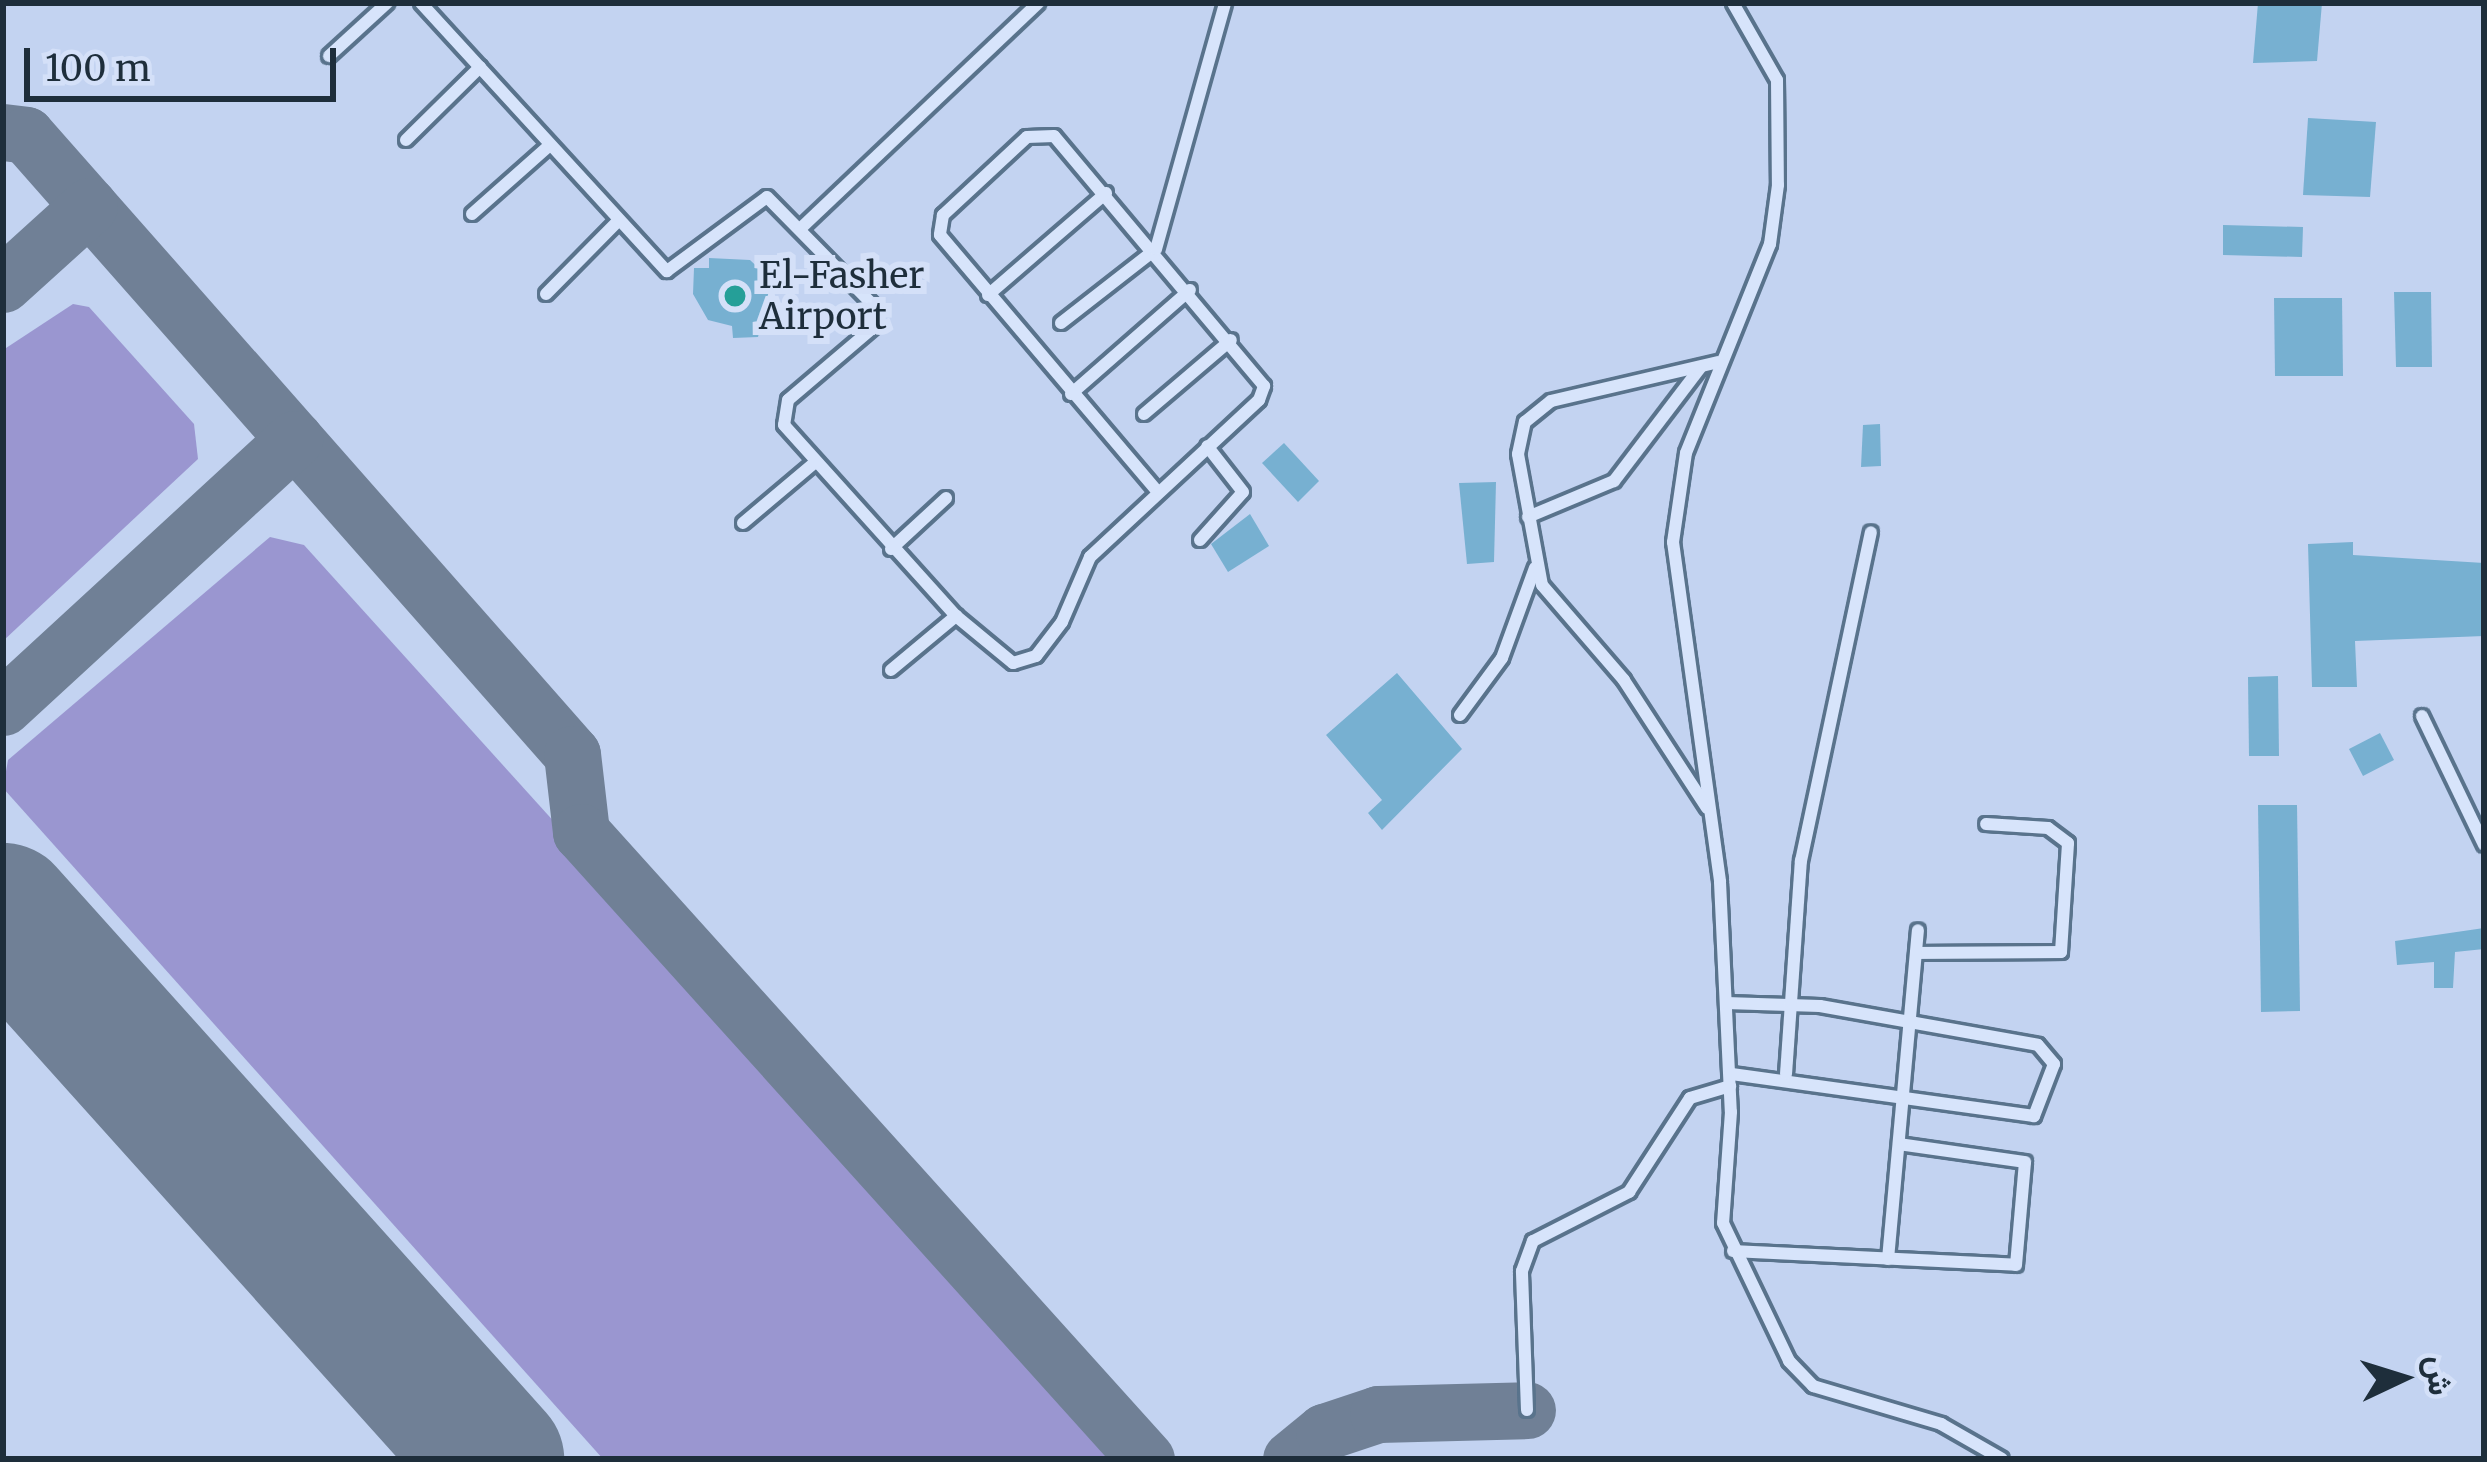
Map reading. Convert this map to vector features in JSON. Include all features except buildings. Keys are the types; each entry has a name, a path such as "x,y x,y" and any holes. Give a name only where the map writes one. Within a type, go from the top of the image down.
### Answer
{"lane":[{"path":"328,56 387,3"},
{"path":"421,3 619,220 675,273 760,198 801,228 878,316 784,408 813,464 956,616 1005,661 1029,661 1090,557 1159,492 1207,446 1263,394 1231,340 1061,141 1027,136 940,221 988,295 1159,492"},
{"path":"801,228 1038,3"},
{"path":"1061,323 1156,249 1225,3"},
{"path":"1733,3 1777,80 1782,132 1770,244 1686,453 1673,542 1711,814 1726,1003 1730,1080 1720,1193 1733,1251 1813,1386 1941,1424 2002,1459"},
{"path":"406,140 480,67"},
{"path":"472,214 550,145"},
{"path":"988,295 1106,193"},
{"path":"545,294 619,220"},
{"path":"1071,394 1190,290"},
{"path":"1144,414 1231,340"},
{"path":"1711,814 1535,567 1519,437 1536,409 1719,362"},
{"path":"1528,518 1614,481 1702,366"},
{"path":"1200,540 1243,492 1207,446"},
{"path":"743,523 813,464"},
{"path":"891,549 946,498"},
{"path":"1786,1074 1787,1005 1801,861 1871,532"},
{"path":"1460,715 1502,658 1535,567"},
{"path":"891,670 956,616"},
{"path":"2422,716 2484,845"},
{"path":"1916,953 2042,960 2061,952 2068,843 2048,828 1986,824"},
{"path":"1888,1259 1918,930"},
{"path":"1527,1410 1522,1271 1533,1241 1629,1192 1690,1098 1730,1080 1786,1074 1902,1102 2034,1116 2048,1103 2054,1064 2038,1045 1787,1005 1726,1003"},
{"path":"1733,1251 2011,1268 2021,1256 2026,1162 1899,1144"}],"shaded area":[{"path":"73,304 89,307 194,424 198,459 3,641 3,350"},
{"path":"270,537 304,545 1130,1459 603,1459 3,788 8,760"}],"taxiway":[{"path":"3,132 26,135 572,754 581,832 1146,1459"},
{"path":"3,284 89,206"},
{"path":"3,707 294,439"},
{"path":"1291,1459 1324,1432 1378,1414 1527,1410"}],"runway":[{"path":"3,913 493,1459"}],"place":[{"name":"El-Fasher Airport","path":"735,296"}]}
